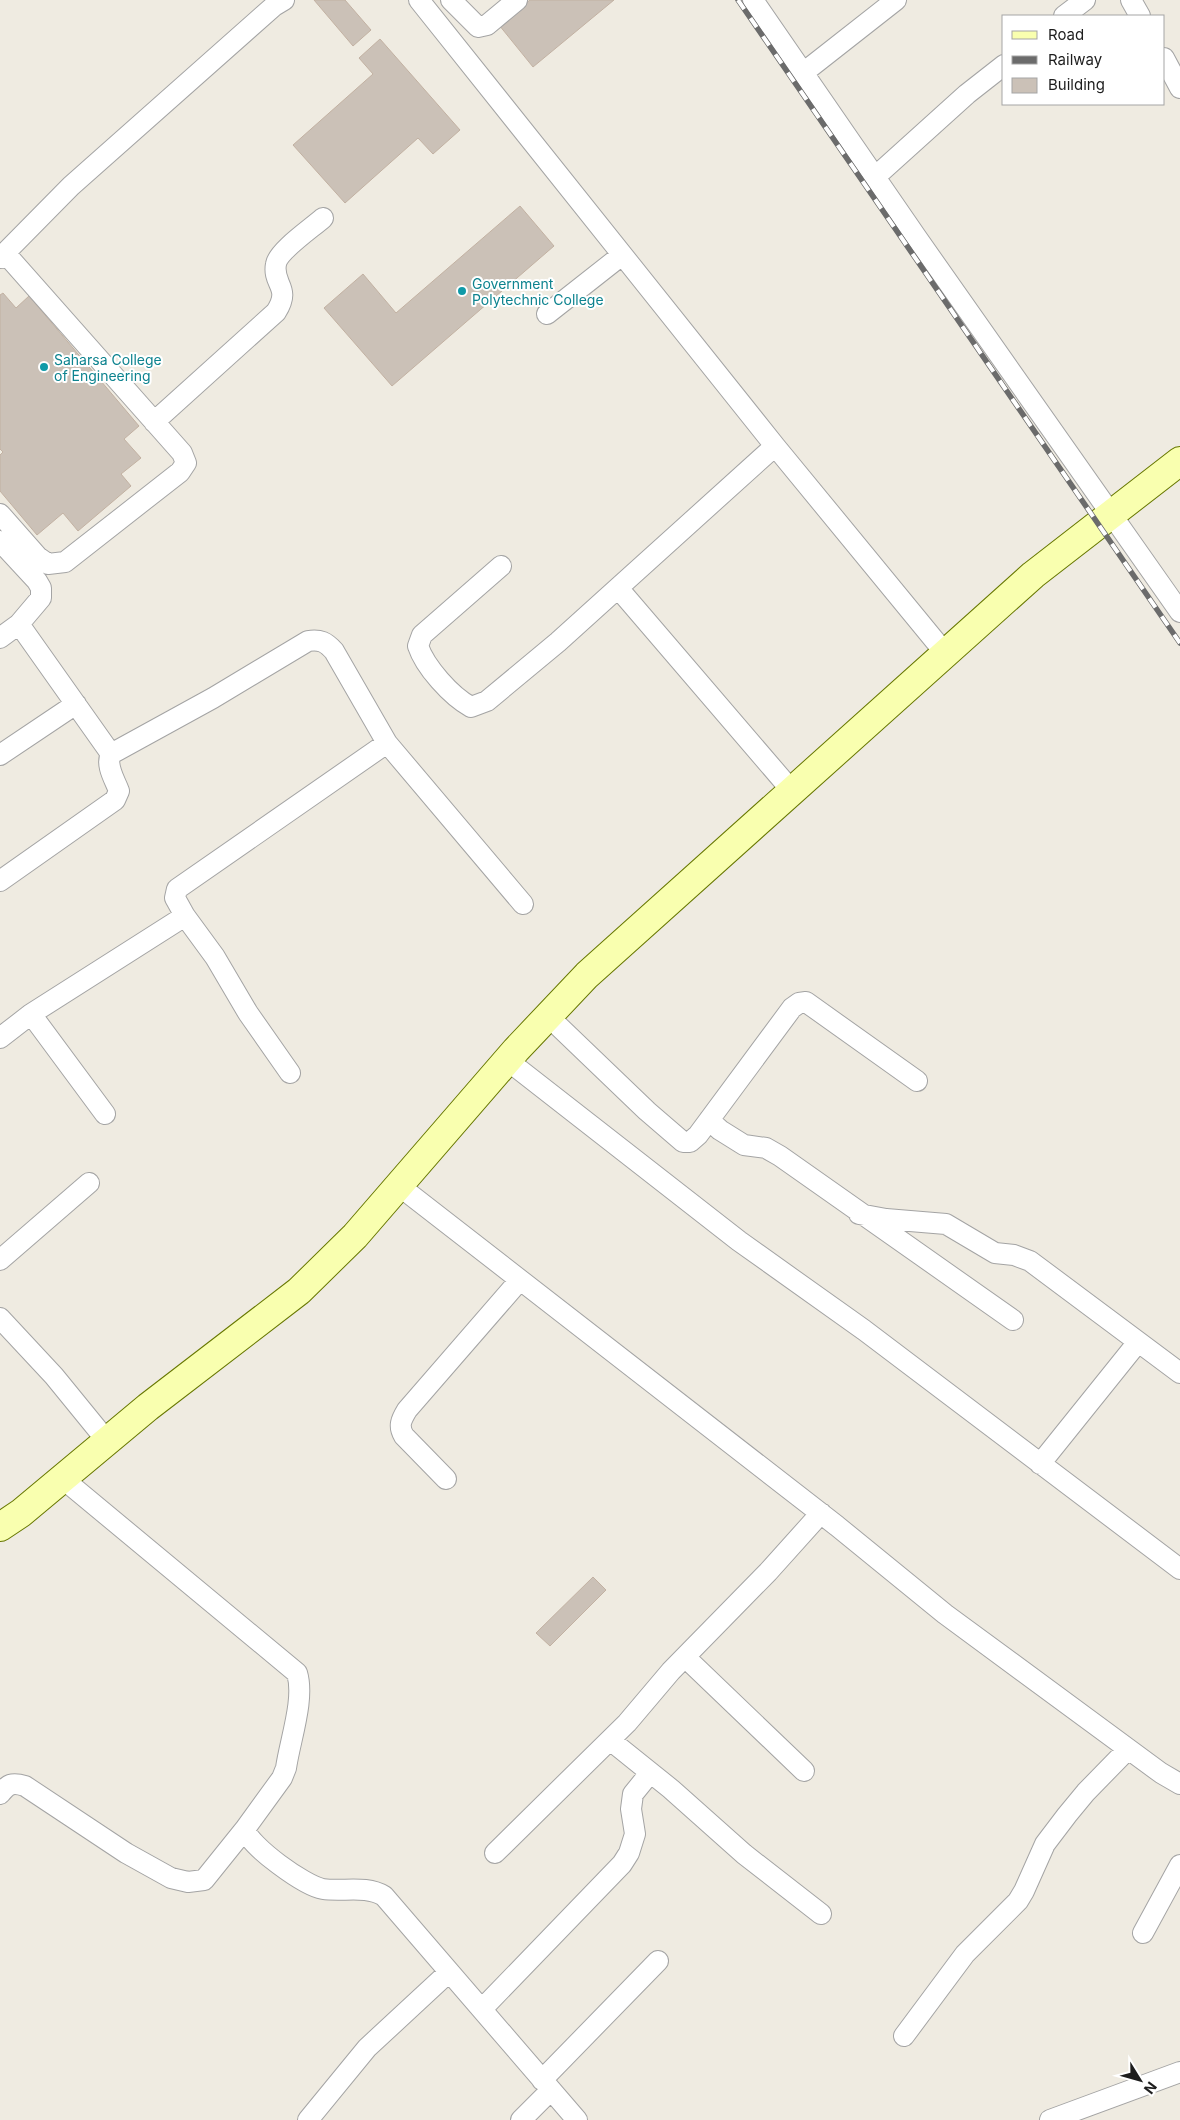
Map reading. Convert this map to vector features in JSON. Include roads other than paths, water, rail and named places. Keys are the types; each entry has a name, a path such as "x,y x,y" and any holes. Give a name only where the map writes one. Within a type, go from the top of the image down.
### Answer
{"main road":[{"path":"0,1527 21,1513 148,1407 299,1291 355,1236 507,1060 586,975 1033,576 1111,513 1180,461"}],"street":[{"path":"0,514 38,557 48,564 65,562 180,472 186,463 182,452 2,255 71,186 274,6 284,0"},
{"path":"419,0 775,446 945,654"},
{"path":"450,0 478,27 487,25 517,0"},
{"path":"753,0 1180,612"},
{"path":"803,73 896,0"},
{"path":"1065,15 1085,0"},
{"path":"1131,0 1139,15"},
{"path":"1165,60 1180,88"},
{"path":"875,177 967,94 1002,67"},
{"path":"154,422 276,312 284,294 276,272 276,263 281,254 323,218"},
{"path":"546,314 622,255"},
{"path":"501,566 422,635 418,646 422,658 459,700 471,707 487,701 558,642 775,446"},
{"path":"0,541 37,581 41,588 41,598 19,624 0,638"},
{"path":"618,588 792,791"},
{"path":"19,624 111,754"},
{"path":"0,881 115,800 119,791 109,765 108,760 111,754 213,698 308,641 318,639 334,651 387,743 523,904"},
{"path":"0,755 76,704"},
{"path":"290,1074 248,1013 215,957 185,916 175,898 177,889 387,743"},
{"path":"0,1038 31,1014 185,916"},
{"path":"548,1016 683,1142 690,1142 709,1120 792,1008 799,1003 806,1002 917,1081"},
{"path":"31,1014 105,1114"},
{"path":"507,1060 731,1235 864,1330 1180,1569"},
{"path":"709,1120 720,1130 744,1145 766,1148 780,1156 859,1214 1013,1320"},
{"path":"0,1260 89,1183"},
{"path":"398,1185 519,1281 821,1513 945,1614 1160,1773 1180,1784"},
{"path":"859,1214 896,1220 946,1224 995,1253 1022,1257 1180,1373"},
{"path":"446,1479 404,1436 400,1430 401,1421 407,1410 519,1281"},
{"path":"0,1318 54,1376 107,1441"},
{"path":"1040,1464 1138,1342"},
{"path":"0,1794 7,1785 15,1783 24,1786 126,1853 171,1878 188,1882 204,1880 282,1778 286,1768 299,1696 297,1673 62,1478"},
{"path":"495,1853 610,1740 685,1657 768,1572 821,1513"},
{"path":"685,1657 804,1771"},
{"path":"610,1740 744,1854 821,1914"},
{"path":"904,2036 965,1954 1018,1901 1045,1844 1067,1815 1128,1749"},
{"path":"482,2009 622,1864 630,1853 635,1834 630,1809 633,1794 650,1773"},
{"path":"245,1828 246,1835 254,1844 309,1884 322,1889 375,1891 384,1896 576,2120"},
{"path":"1143,1934 1180,1865"},
{"path":"521,2120 546,2085 658,1961"},
{"path":"308,2120 366,2048 449,1972"},
{"path":"1050,2120 1180,2072"}],"railway":[{"path":"738,0 1180,643"}],"place":[{"name":"Government Polytechnic College","path":"462,291"},
{"name":"Saharsa College of Engineering","path":"44,367"}]}
